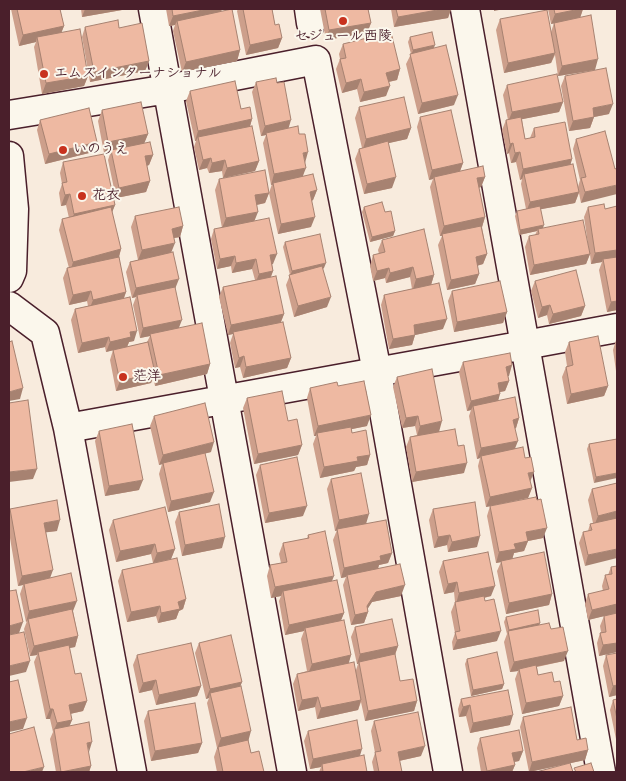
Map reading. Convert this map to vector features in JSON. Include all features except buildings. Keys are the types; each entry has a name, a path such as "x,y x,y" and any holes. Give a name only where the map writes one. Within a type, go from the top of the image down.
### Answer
{"street":[{"path":"154,9 223,399 292,772"},
{"path":"465,9 601,772"},
{"path":"9,116 168,89 316,60 376,372 448,772"},
{"path":"9,156 14,208 12,271 9,278"},
{"path":"9,306 45,333 68,428 132,772"},
{"path":"68,428 617,328"}],"place":[{"name":"セジュール西陵","path":"343,21"},
{"name":"エムズインターナショナル","path":"44,74"},
{"name":"いのうえ","path":"63,150"},
{"name":"花衣","path":"82,196"},
{"name":"茫洋","path":"123,377"}]}
